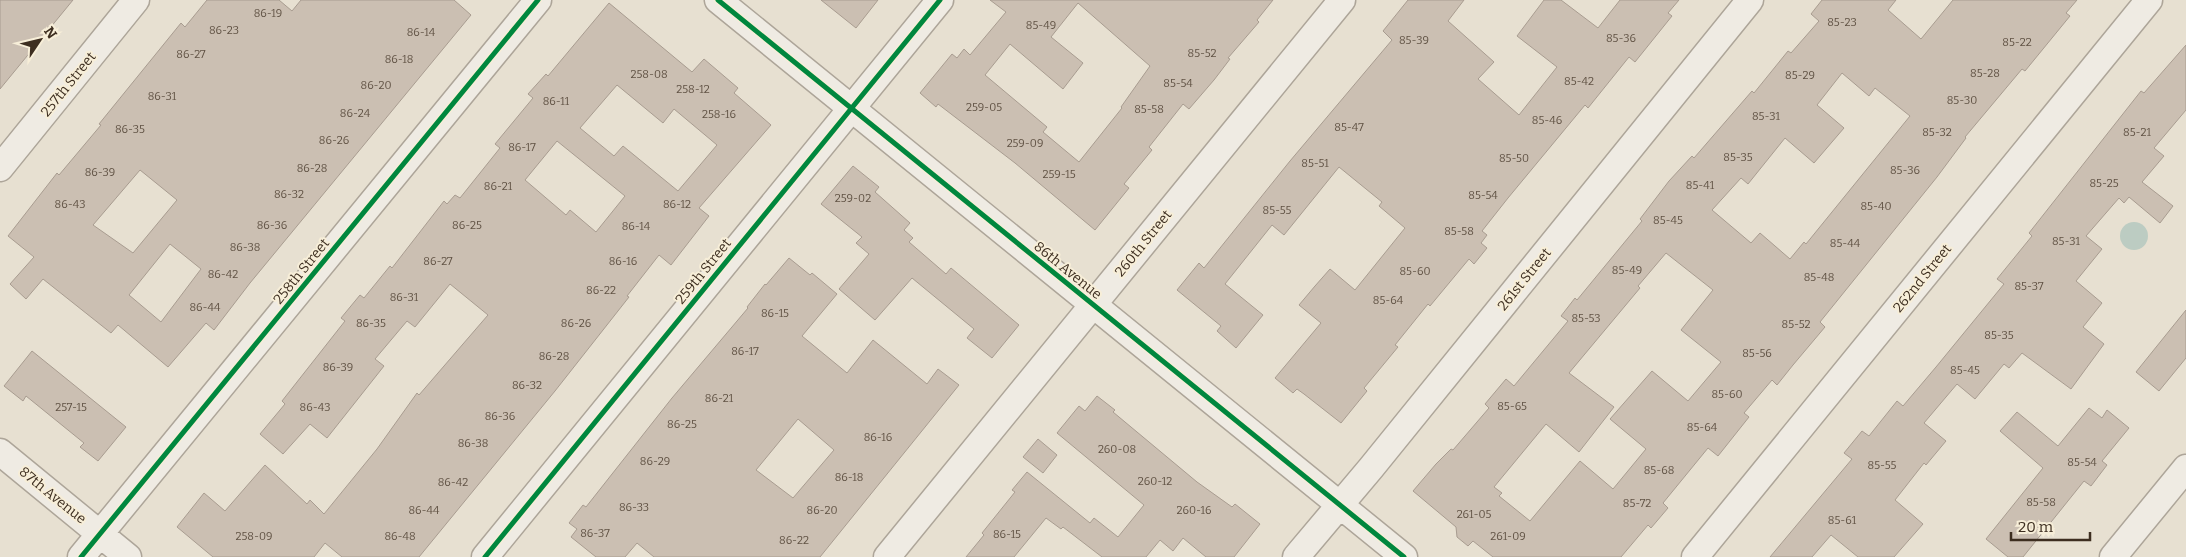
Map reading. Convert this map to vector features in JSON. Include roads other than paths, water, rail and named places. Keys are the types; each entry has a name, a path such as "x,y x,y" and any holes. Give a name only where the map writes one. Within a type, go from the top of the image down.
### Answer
{"street":[{"name":"257th Street","path":"0,168 136,0"},
{"name":"258th Street","path":"81,557 538,0"},
{"name":"86th Avenue","path":"718,0 1092,305 1340,503 1404,557"},
{"name":"259th Street","path":"485,557 940,0"},
{"name":"260th Street","path":"887,557 1342,0"},
{"name":"261st Street","path":"1296,557 1371,468 1750,0"},
{"name":"262nd Street","path":"1694,557 2149,0"},
{"name":"87th Avenue","path":"0,452 128,557"},
{"path":"2113,557 2186,468"}]}
